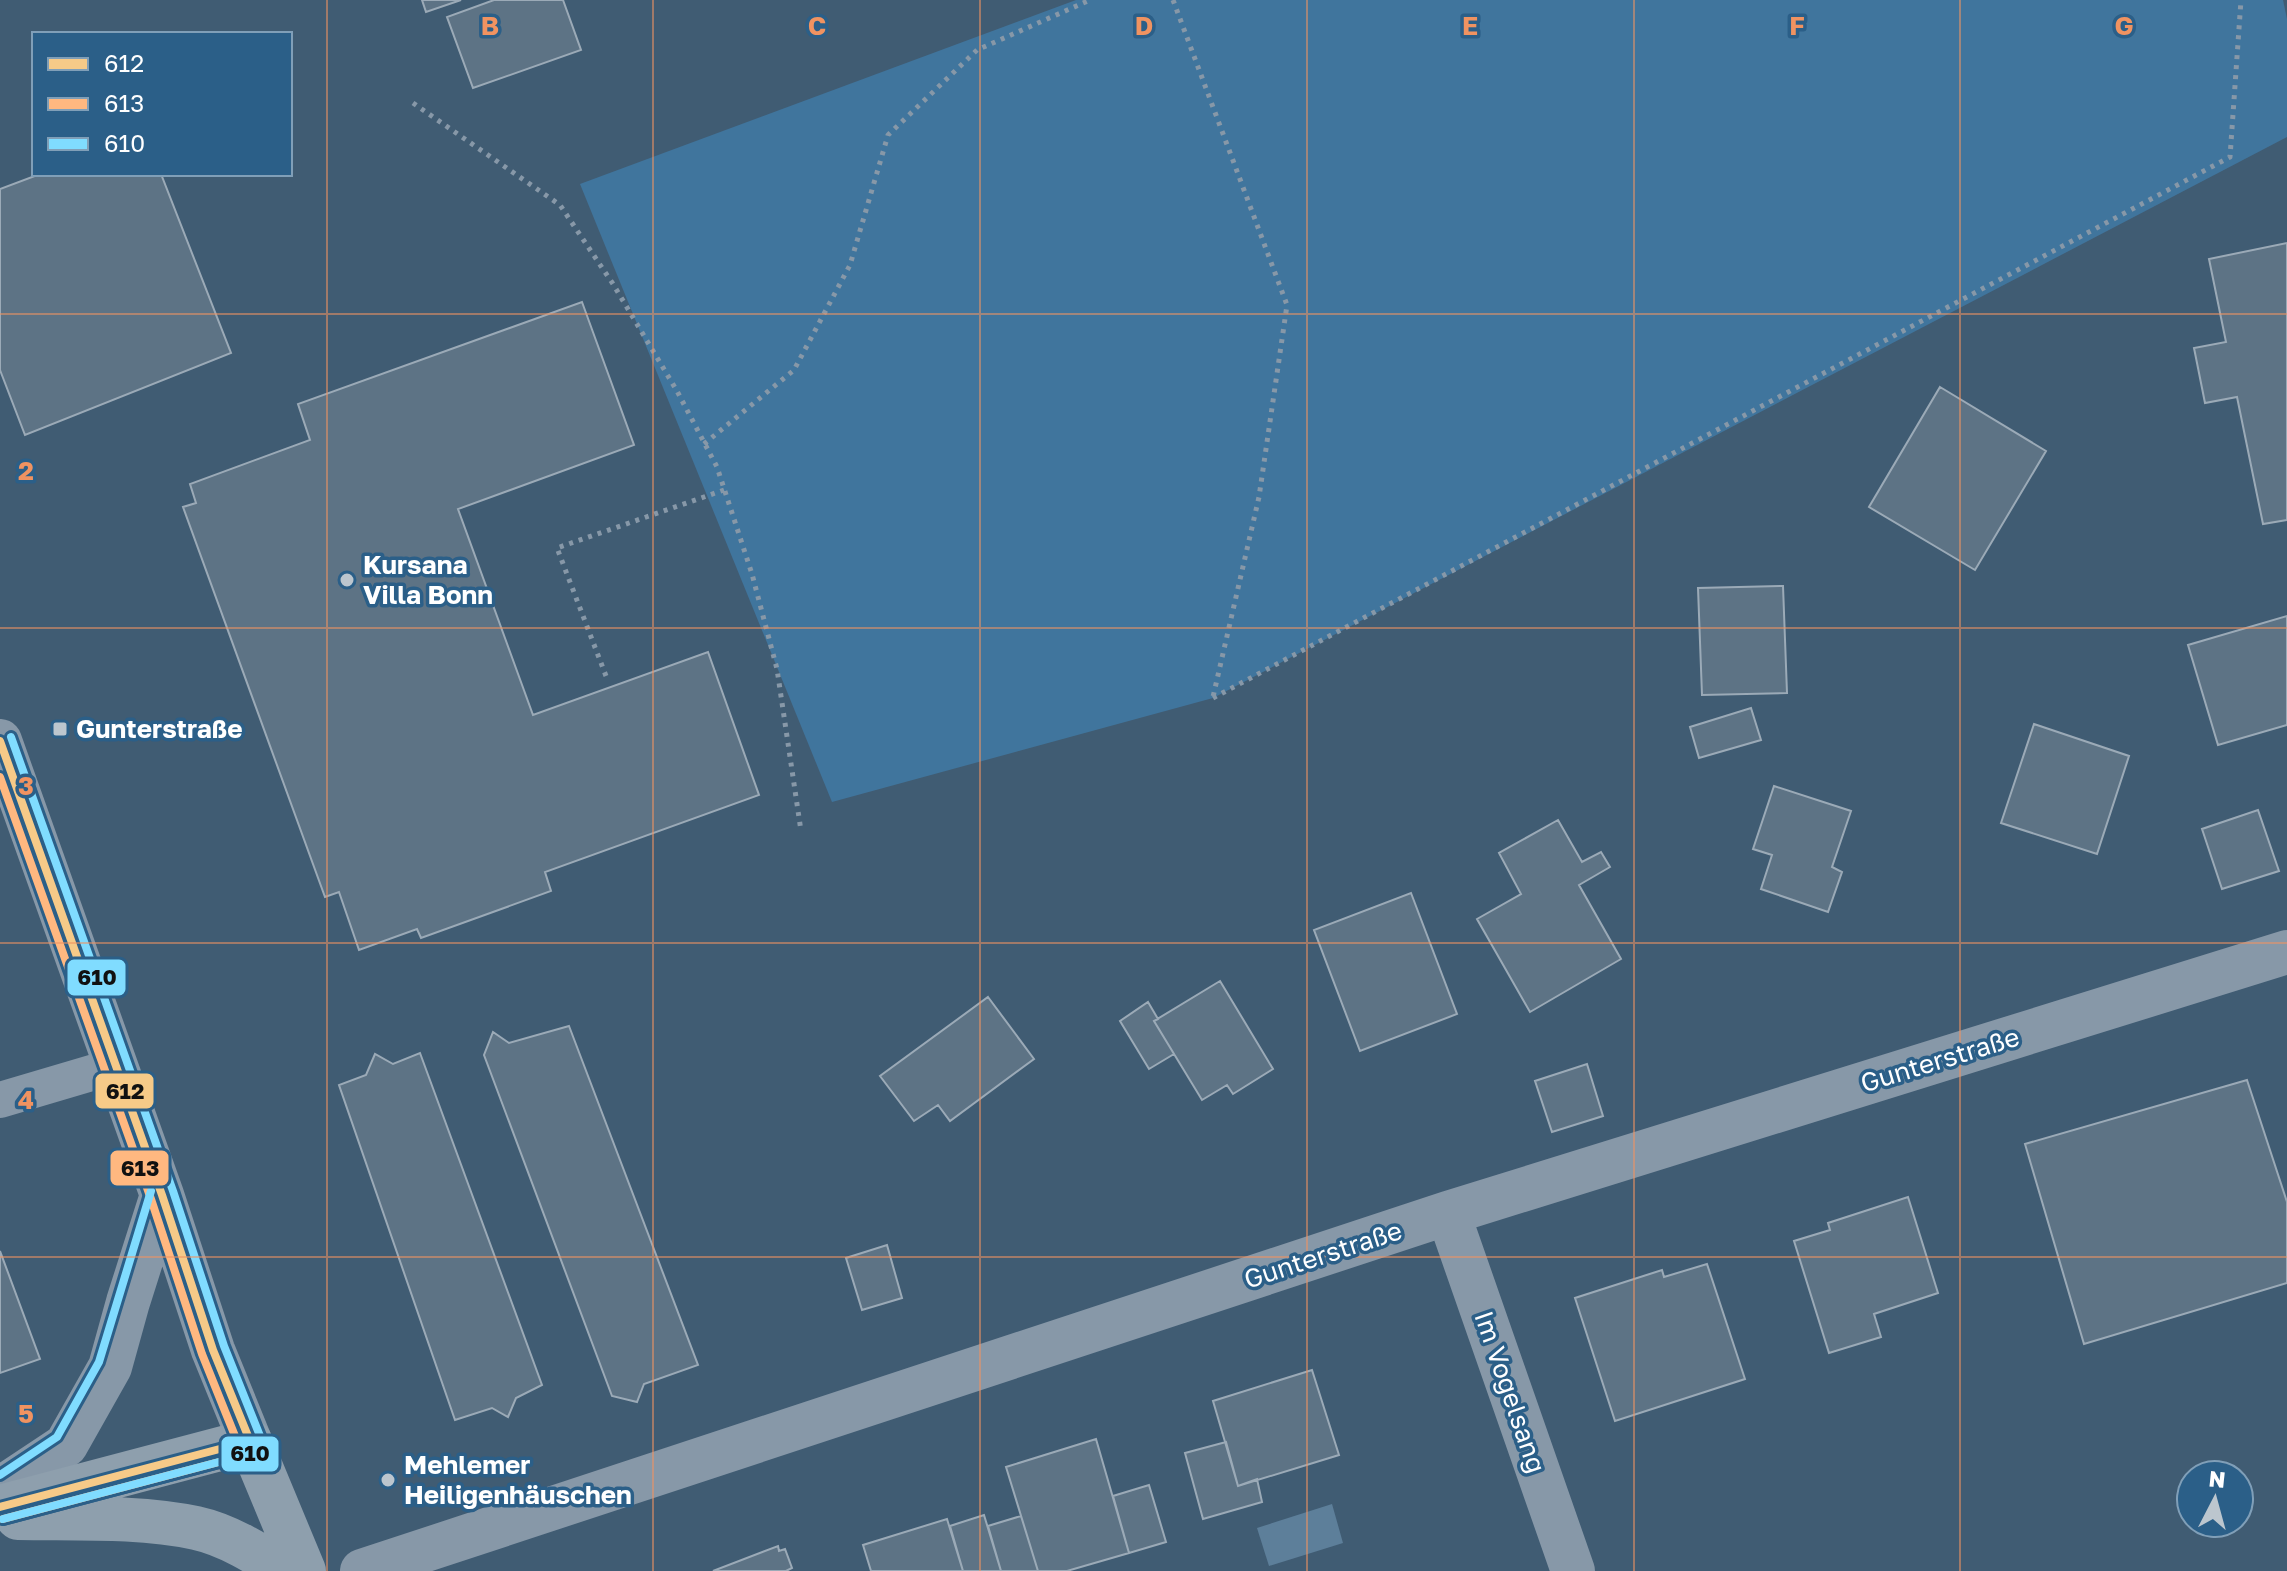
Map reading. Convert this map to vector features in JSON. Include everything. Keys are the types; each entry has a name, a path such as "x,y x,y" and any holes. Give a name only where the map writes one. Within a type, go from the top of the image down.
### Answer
{"main road":[{"path":"0,1507 250,1441 304,1571"},
{"path":"0,1518 106,1519 198,1529 249,1549 284,1571"}],"street":[{"path":"0,741 162,1195 213,1350 250,1441"},
{"name":"Gunterstraße","path":"362,1571 1448,1213 2287,952"},
{"path":"0,1489 66,1445 110,1367 162,1195"},
{"name":"Im Vogelsang","path":"1448,1213 1573,1571"}],"lane":[{"path":"0,1100 115,1066"}],"path":[{"path":"704,444 794,370 850,265 888,135 977,50 1090,0"},
{"path":"1173,0 1287,305 1259,497 1213,698 2230,157 2241,0"},
{"path":"413,103 560,205 677,391 717,467 752,574 777,669 801,831"},
{"path":"606,676 557,548 724,490"}],"shaded area":[{"path":"1076,0 2283,0 2287,19 2287,137 1213,698 832,802 580,184"},
{"path":"1332,1504 1343,1543 1269,1566 1257,1528"}],"building":[{"path":"422,0 461,0 426,12"},
{"path":"494,0 563,0 581,50 473,88 447,17"},
{"path":"35,176 162,176 231,353 25,435 0,370 0,189"},
{"path":"2287,243 2287,520 2263,524 2237,397 2205,403 2194,348 2226,342 2209,259"},
{"name":"Kursana Villa Bonn","path":"582,302 634,445 458,509 533,715 708,652 759,795 545,872 551,891 421,938 417,929 359,950 339,892 325,897 183,507 196,503 190,484 310,440 298,404"},
{"path":"1940,387 2046,451 1975,570 1869,507"},
{"path":"1783,586 1787,693 1702,695 1698,588"},
{"path":"2287,616 2287,725 2218,745 2188,645"},
{"path":"1751,708 1761,740 1699,758 1690,727"},
{"path":"2034,724 2129,756 2097,854 2001,823"},
{"path":"1774,786 1851,811 1832,867 1842,872 1828,912 1761,889 1772,855 1753,849"},
{"path":"2258,810 2279,871 2222,889 2202,829"},
{"path":"1558,820 1582,862 1601,852 1610,867 1579,885 1621,959 1530,1012 1477,919 1521,894 1499,853"},
{"path":"1411,893 1457,1014 1360,1051 1314,930"},
{"path":"1220,981 1273,1069 1233,1094 1227,1085 1202,1100 1154,1021"},
{"path":"988,997 1034,1059 950,1121 938,1105 914,1121 880,1076"},
{"path":"1148,1002 1158,1019 1154,1021 1174,1054 1149,1069 1120,1021"},
{"path":"569,1026 698,1365 644,1384 637,1402 612,1396 484,1055 493,1032 509,1043"},
{"path":"420,1053 542,1385 516,1398 508,1417 492,1408 455,1420 339,1085 366,1075 375,1054 393,1064"},
{"path":"1587,1064 1603,1116 1552,1132 1535,1081"},
{"path":"2247,1080 2287,1202 2287,1283 2084,1344 2025,1144"},
{"path":"1908,1197 1938,1293 1874,1314 1881,1337 1829,1353 1794,1241 1830,1230 1828,1223"},
{"path":"887,1245 902,1298 862,1310 846,1258"},
{"path":"0,1251 40,1359 0,1373"},
{"path":"1707,1264 1745,1379 1615,1421 1575,1298 1662,1270 1664,1277"},
{"path":"1312,1370 1339,1455 1238,1486 1213,1401"},
{"path":"1096,1439 1129,1553 1067,1571 1038,1571 1006,1467"},
{"path":"1226,1442 1238,1486 1257,1479 1262,1502 1203,1519 1185,1453"},
{"path":"1149,1485 1166,1542 1129,1553 1113,1496"},
{"path":"984,1515 1001,1571 963,1571 950,1526"},
{"path":"1021,1516 1038,1571 1001,1571 988,1526"},
{"path":"947,1519 963,1571 871,1571 863,1545"},
{"path":"778,1546 779,1551 785,1549 792,1568 786,1571 713,1571"}],"transit line":[{"name":"610","path":"3,1519 253,1453 262,1441 224,1346 173,1191 11,737"},
{"name":"612","path":"0,741 162,1195 213,1350 250,1441"},
{"name":"613","path":"0,777 151,1199 202,1354 239,1446"},
{"name":"610","path":"0,1475 57,1437 99,1362 151,1191"},
{"name":"612","path":"0,1507 250,1441"},
{"name":"613","path":"3,1519 253,1453"}],"place":[{"name":"Kursana Villa Bonn","path":"347,580"},
{"name":"Gunterstraße","path":"60,729"},
{"name":"Mehlemer Heiligenhäuschen","path":"388,1480"}]}
